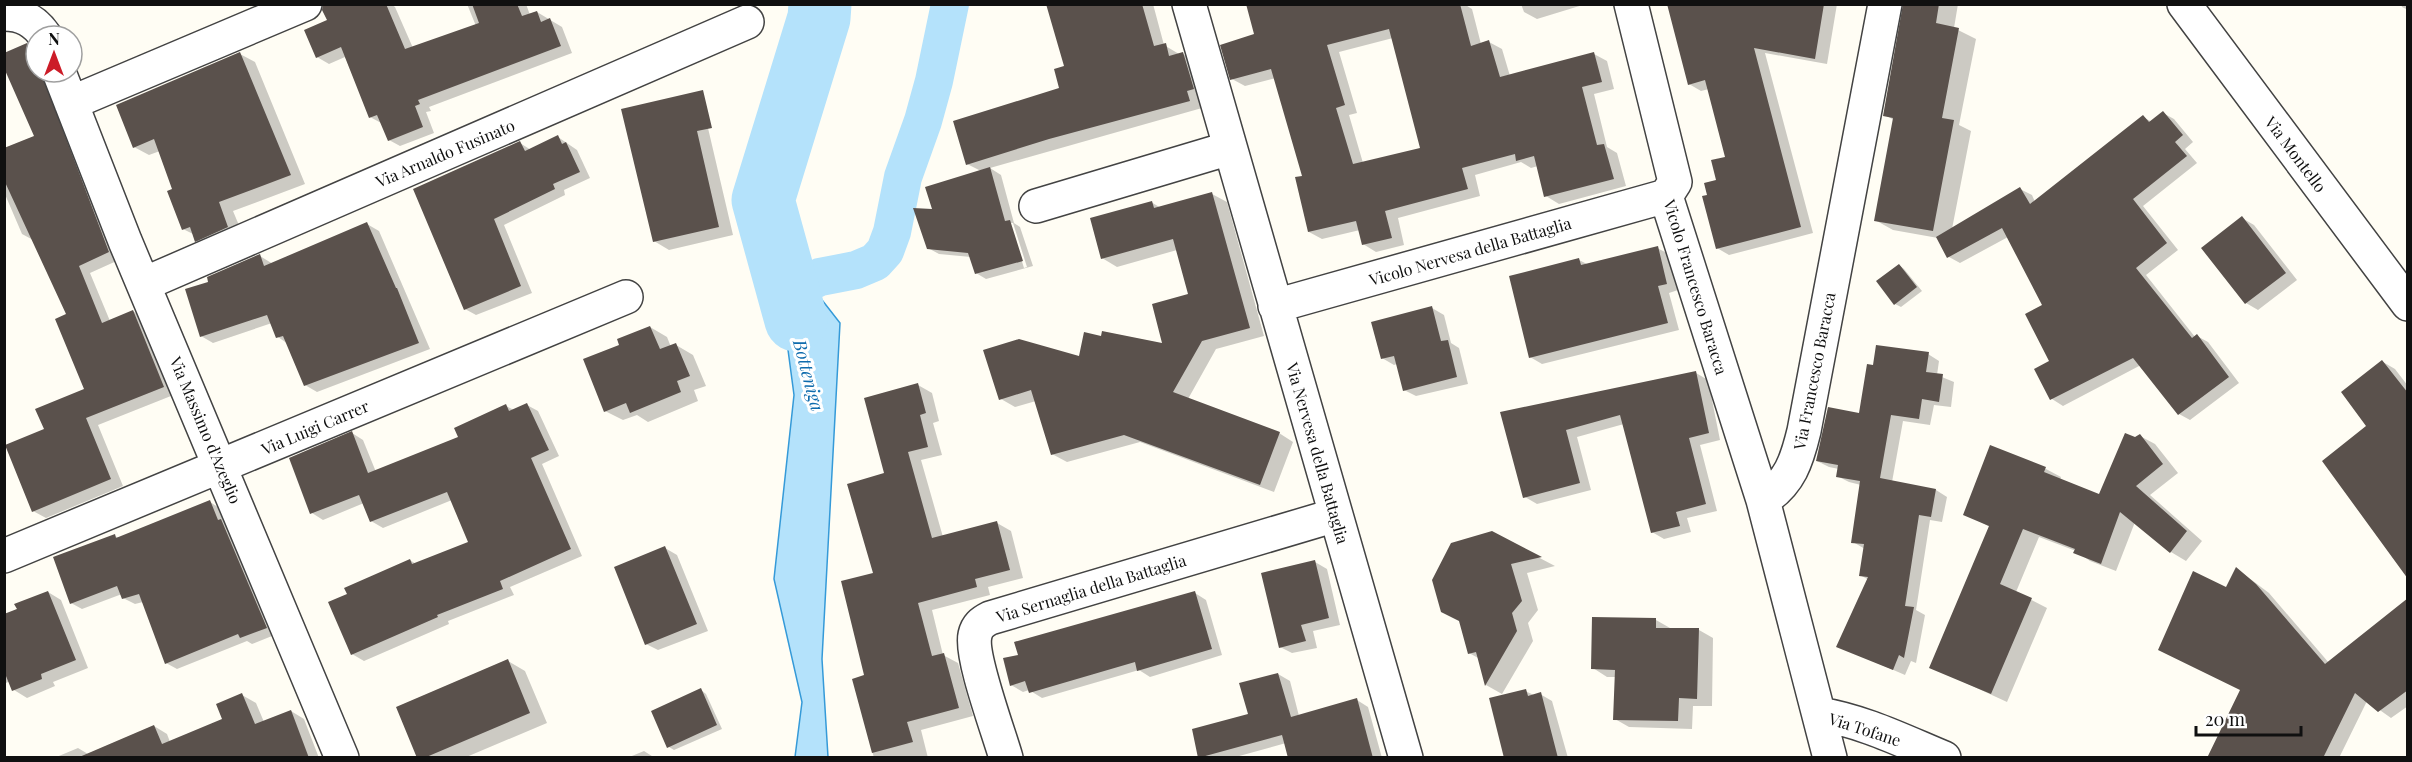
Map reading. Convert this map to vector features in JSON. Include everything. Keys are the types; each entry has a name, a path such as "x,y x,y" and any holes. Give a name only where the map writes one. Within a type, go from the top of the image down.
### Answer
{"street":[{"path":"71,102 304,4"},
{"name":"Via Nervesa della Battaglia","path":"1189,4 1406,758"},
{"name":"Vicolo Francesco Baracca","path":"1631,4 1675,182 1666,196 1763,500"},
{"name":"Via Francesco Baracca","path":"1763,500 1776,492 1794,467 1804,431 1885,4"},
{"name":"Via Montello","path":"2184,4 2408,303"},
{"path":"10,14 34,24"},
{"name":"Via Arnaldo Fusinato","path":"144,284 747,22"},
{"name":"Via Massimo d'Azeglio","path":"64,84 144,284 342,758"},
{"path":"1036,206 1230,148"},
{"name":"Vicolo Nervesa della Battaglia","path":"1275,306 1666,196"},
{"name":"Via Luigi Carrer","path":"4,556 626,297"},
{"path":"1763,500 1830,758"},
{"name":"Via Sernaglia della Battaglia","path":"1006,758 975,654 976,632 981,624 990,618 1336,515"},
{"name":"Via Tofane","path":"1819,714 1863,725 1944,758"}],"water":[{"path":"773,237 840,323 822,659 828,757 795,757 802,702 774,579 794,395"}],"building":[{"path":"323,4 386,4 405,49 479,23 472,4 517,4 522,16 537,11 541,22 550,18 561,46 418,100 420,104 415,106 423,127 388,141 377,115 369,118 341,47 316,58 304,30 327,20 322,10"},
{"path":"1046,4 1142,4 1154,46 1166,43 1169,56 1183,52 1194,89 1187,91 1190,101 1049,139 966,165 953,121 1059,88 1054,69 1064,66"},
{"path":"1246,4 1460,4 1471,46 1489,40 1500,77 1594,52 1602,82 1582,87 1597,145 1604,144 1614,179 1544,197 1534,156 1516,161 1515,154 1462,168 1468,189 1385,211 1392,238 1362,245 1356,221 1308,232 1295,177 1302,176 1271,69 1230,80 1220,45 1254,34","holes":["1389,29 1420,148 1353,164 1336,108 1345,105 1327,45"]},
{"path":"1667,4 1824,4 1815,59 1754,48 1801,227 1716,249 1702,196 1707,195 1704,183 1716,180 1711,160 1725,157 1705,80 1688,85"},
{"path":"1903,4 1939,4 1936,23 1959,28 1942,118 1954,120 1933,231 1874,221 1893,118 1883,116"},
{"path":"24,44 24,84 46,84 109,252 79,266 102,323 133,310 164,387 86,418 111,479 32,512 5,445 44,429 35,409 84,389 55,319 66,314 4,180 4,148 34,136 4,68 4,53"},
{"path":"240,52 291,175 219,202 228,227 195,242 190,227 182,230 167,191 172,189 154,139 133,148 116,105"},
{"path":"703,90 712,128 697,131 719,227 653,242 621,109"},
{"path":"2163,111 2183,135 2175,142 2187,156 2133,199 2167,243 2136,268 2192,338 2197,334 2229,377 2178,415 2133,358 2050,400 2034,369 2049,361 2025,314 2042,305 2002,228 1947,258 1936,237 2020,187 2030,204 2143,115 2149,122"},
{"path":"558,135 562,144 566,142 580,172 553,184 555,189 494,219 521,286 464,310 413,189 520,141 525,151"},
{"path":"990,167 1005,221 1010,220 1023,261 975,274 968,253 927,249 913,208 932,209 925,187"},
{"path":"1212,192 1250,328 1202,341 1173,392 1280,432 1260,485 1124,435 1051,455 1031,390 999,400 983,350 1019,339 1079,356 1084,332 1101,336 1102,331 1162,343 1152,304 1188,294 1173,239 1101,259 1090,218 1152,201 1154,208"},
{"path":"2242,216 2286,273 2245,304 2201,248"},
{"path":"367,222 419,343 304,386 283,336 276,338 267,315 200,337 185,289 208,282 207,277 260,254 264,266"},
{"path":"1658,246 1667,284 1658,286 1668,323 1529,358 1509,276 1579,258 1581,265"},
{"path":"1899,264 1917,287 1894,305 1876,281"},
{"path":"1432,306 1441,341 1448,340 1457,377 1403,391 1394,356 1381,359 1371,322"},
{"path":"650,326 660,349 676,343 690,376 677,381 681,392 630,413 626,403 604,412 583,359 619,345 617,339"},
{"path":"1876,345 1929,352 1926,372 1943,374 1939,402 1922,399 1919,419 1891,415 1880,478 1936,489 1931,517 1919,515 1905,606 1914,607 1904,658 1899,655 1893,670 1836,647 1868,577 1859,576 1864,544 1851,543 1860,481 1836,477 1838,465 1816,461 1828,407 1859,413 1867,364 1873,365"},
{"path":"2382,360 2408,393 2408,579 2322,461 2366,426 2341,392"},
{"path":"1696,371 1709,433 1689,438 1706,504 1676,512 1680,526 1651,533 1620,415 1566,430 1580,483 1523,498 1500,412"},
{"path":"918,383 926,413 920,415 928,447 908,452 932,538 997,521 1010,570 975,579 977,587 918,603 932,656 944,653 959,708 907,722 913,742 872,753 852,679 864,675 841,581 873,573 847,484 884,473 864,398"},
{"path":"527,403 549,450 531,458 571,549 500,581 503,589 437,615 438,617 351,655 328,602 347,594 344,588 410,559 412,564 468,542 447,492 370,522 359,495 310,514 289,458 352,431 368,473 458,437 454,428 506,404 509,411"},
{"path":"2125,433 2135,437 2140,434 2163,464 2136,486 2187,531 2170,553 2120,512 2101,564 2073,553 2075,549 2023,529 2000,584 2032,598 1991,694 1929,668 1989,526 1963,515 1990,445 2046,467 2044,472 2099,494"},
{"path":"210,500 218,520 221,519 267,628 240,638 238,634 165,664 139,594 122,599 117,586 70,604 53,557 115,534 116,538"},
{"path":"1492,531 1542,557 1511,564 1522,601 1512,613 1517,631 1485,686 1476,652 1468,654 1459,621 1441,612 1432,580 1451,543"},
{"path":"665,546 697,624 645,645 614,567"},
{"path":"1315,560 1329,618 1301,625 1306,641 1279,648 1261,573"},
{"path":"2236,567 2256,584 2325,664 2408,598 2408,690 2378,712 2355,693 2323,758 2207,758 2240,690 2158,650 2193,571 2226,587"},
{"path":"48,591 76,660 41,674 42,679 12,691 4,671 4,614 17,609 14,604"},
{"path":"1195,591 1212,649 1137,671 1135,662 1029,693 1025,681 1010,686 1003,658 1018,655 1014,642"},
{"path":"1592,617 1656,618 1656,628 1699,628 1697,699 1679,698 1678,721 1613,720 1615,670 1591,669"},
{"path":"508,659 530,713 424,758 417,758 396,707"},
{"path":"1278,673 1291,717 1357,698 1373,758 1288,758 1282,735 1198,758 1192,729 1248,714 1239,683"},
{"path":"701,688 717,725 667,748 651,711"},
{"path":"1526,689 1528,696 1541,692 1558,758 1504,758 1489,698"},
{"path":"242,693 255,724 291,710 309,758 77,758 154,725 162,744 222,719 216,704"}],"waterway":[{"name":"Botteniga","path":"796,320 763,200 819,18 820,4"},
{"path":"789,292 820,277 856,270 875,262 885,251 892,232 903,177 923,121 934,81 950,4"}]}
